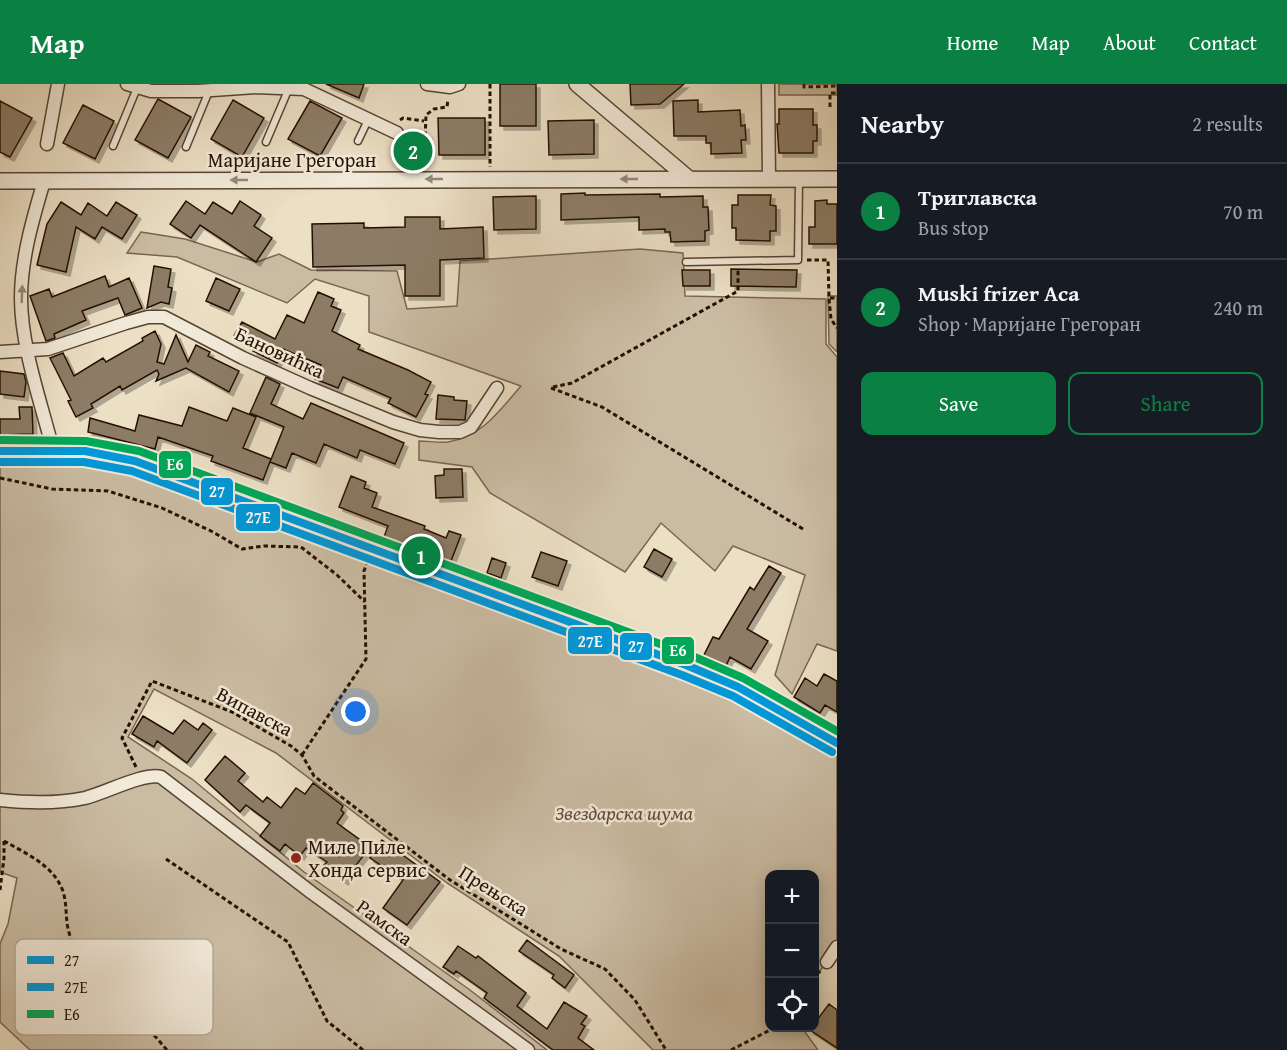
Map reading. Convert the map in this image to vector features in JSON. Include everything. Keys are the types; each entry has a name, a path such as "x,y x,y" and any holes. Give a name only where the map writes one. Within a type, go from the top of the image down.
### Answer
{"main road":[{"path":"0,451 96,452 135,462 706,673 766,702 837,743"}],"street":[{"path":"47,144 58,84"},
{"path":"427,84 454,86"},
{"path":"577,84 688,178"},
{"path":"768,84 769,179"},
{"path":"132,86 166,91 256,87 304,89 397,133"},
{"name":"Маријане Грегоран","path":"0,181 837,179"},
{"path":"44,181 22,277 22,315 53,450"},
{"name":"Бановићка","path":"0,352 29,352 56,347 148,317 164,317 243,358 310,388 393,422 420,430 439,432 460,432 471,427 497,388"},
{"name":"Рамска","path":"145,777 158,776 165,779 312,893 528,1050"},
{"path":"0,800 37,803 83,798 145,777"},
{"path":"827,962 837,947"}],"lane":[{"path":"114,146 132,86"},
{"path":"266,142 290,88"},
{"path":"186,147 209,90"},
{"path":"358,141 368,119"},
{"path":"686,262 798,260 799,179"}],"path":[{"path":"490,84 490,168"},
{"path":"804,84 804,87 837,86"},
{"path":"424,168 426,115 434,109 447,107 454,86"},
{"path":"830,107 830,93 837,93"},
{"path":"400,120 403,117 424,121"},
{"path":"798,260 828,260 831,319 837,328"},
{"path":"738,261 738,291 572,383 551,388 602,407 803,529"},
{"path":"829,298 837,298"},
{"path":"0,478 52,489 108,491 162,508 243,549 264,546 301,547 337,575 365,602"},
{"name":"Випавска","path":"145,777 136,767 122,738 152,681 232,712 302,754 366,659 364,571 372,550"},
{"name":"Прењска","path":"302,754 314,776 450,880 561,949 605,969 635,1000 666,1050"},
{"path":"0,890 4,858 3,841 42,863 57,879 64,895 66,927 71,939"},
{"path":"166,859 288,942 327,1021 363,1050"},
{"path":"731,1050 766,1032"},
{"path":"154,1035 167,1050"}],"green space":[{"path":"779,84 837,84 837,95 779,95"},
{"path":"141,232 185,239 257,262 279,254 311,270 397,271 407,309 457,306 460,261 640,249 683,253 685,296 826,299 826,344 837,357 837,651 817,644 792,694 775,675 805,575 733,546 715,571 661,523 625,572 490,493 472,467 419,460 419,441 448,442 471,435 498,413 521,386 369,332 369,296 315,279 287,303 177,257 127,253"},
{"path":"828,296 837,296 837,352 829,344"},
{"name":"Звездарска шума","path":"0,458 92,462 124,468 696,673 733,691 837,753 837,947 819,972 819,870 765,870 765,1032 805,1032 818,1050 653,1050 559,956 447,883 276,753 154,689 128,737 192,779 304,872 470,990 547,1050 30,1050 0,1022 0,944 8,924 17,878 0,872"}],"building":[{"path":"326,84 364,84 359,98"},
{"path":"500,84 536,84 536,126 500,126"},
{"path":"630,84 684,84 660,104 631,105"},
{"path":"158,99 191,117 168,158 135,140"},
{"path":"233,100 264,118 242,157 211,139"},
{"path":"698,100 698,112 740,110 741,126 745,125 746,140 741,140 742,153 711,154 711,143 706,143 706,136 674,136 673,101"},
{"path":"0,101 32,118 10,157 0,152"},
{"path":"310,101 342,118 320,156 288,139"},
{"path":"83,105 114,121 95,159 63,143"},
{"path":"779,109 813,109 813,125 817,125 817,141 813,141 813,153 779,153 777,124 779,124"},
{"path":"438,118 485,118 485,155 439,155"},
{"path":"594,120 594,154 549,155 548,121"},
{"path":"405,144 420,144 420,159 405,159"},
{"path":"585,193 585,195 660,194 660,197 703,196 703,207 708,207 709,230 705,231 705,241 671,242 670,232 665,232 665,229 639,230 639,217 561,220 561,194"},
{"path":"738,195 771,195 770,205 776,206 776,231 770,231 770,241 736,240 736,228 732,228 732,205 738,205"},
{"path":"536,196 536,229 494,230 493,197"},
{"path":"827,200 827,204 837,204 837,244 809,244 809,227 815,227 815,201"},
{"path":"186,201 205,214 213,202 232,214 240,201 261,215 254,226 272,238 256,262 200,225 191,238 170,224"},
{"path":"61,202 81,215 88,203 107,216 116,202 137,215 122,239 102,227 95,239 76,227 66,272 37,265 47,224"},
{"path":"405,217 440,217 440,229 483,227 484,258 440,260 440,296 405,296 405,265 313,267 312,224 364,223 364,228 405,227"},
{"path":"154,266 171,269 168,287 172,288 169,304 161,302 147,308"},
{"path":"731,269 797,270 796,287 731,286"},
{"path":"682,270 710,270 710,286 683,286"},
{"path":"105,276 109,287 129,278 142,308 125,315 118,298 82,311 86,320 54,334 55,338 46,341 30,296 49,289 52,297"},
{"path":"216,278 240,289 229,311 206,301"},
{"path":"318,292 334,299 331,306 341,310 332,331 360,345 358,349 431,382 425,394 428,395 416,417 388,403 391,398 343,377 338,388 315,379 321,365 283,349 277,363 253,351 255,347 234,336 242,322 275,339 287,315 304,323"},
{"path":"155,331 161,344 157,362 164,364 176,335 188,362 196,345 210,352 208,356 239,371 229,392 186,368 156,381 159,374 157,370 122,390 120,386 91,404 93,408 76,417 68,401 71,400 50,358 63,353 74,376 103,358 106,362 143,341 142,338"},
{"path":"0,371 24,374 26,382 24,397 0,394"},
{"path":"266,377 280,384 271,404 303,419 311,403 404,443 395,464 360,450 357,458 324,444 316,463 292,453 286,468 270,462 284,427 250,413"},
{"path":"438,395 467,401 465,420 436,419"},
{"path":"19,407 32,407 33,434 0,435 0,419 20,419"},
{"path":"189,407 227,421 233,408 256,417 243,448 271,459 263,480 211,461 213,456 158,437 155,449 88,432 90,418 135,431 139,415 182,426"},
{"path":"444,469 462,469 463,497 436,498 435,476 444,475"},
{"path":"351,476 366,482 364,488 377,493 372,507 425,526 424,529 446,538 449,531 461,535 451,561 384,537 388,526 339,507"},
{"path":"654,549 672,559 662,577 644,567"},
{"path":"541,552 567,561 558,586 532,577"},
{"path":"492,558 506,563 501,578 487,573"},
{"path":"769,566 781,573 747,629 768,641 751,669 730,657 725,668 703,657 713,637 719,639 750,587 754,590"},
{"path":"824,674 837,681 837,712 825,705 820,713 794,697 805,678 817,686"},
{"path":"143,716 173,734 184,720 198,730 203,723 212,730 187,763 157,741 154,747 132,734"},
{"path":"225,756 245,773 238,781 263,802 267,797 281,808 296,788 305,794 313,783 343,806 341,810 344,813 337,823 370,847 344,881 324,865 327,862 306,848 300,856 285,844 280,851 260,836 270,823 246,805 240,812 205,780"},
{"path":"382,840 440,882 407,925 383,908 403,880 370,858"},
{"path":"527,940 574,975 565,988 552,978 554,975 519,951"},
{"path":"458,946 476,958 478,956 526,993 517,1006 547,1029 564,1002 587,1016 581,1024 585,1026 578,1038 594,1050 553,1050 484,998 487,993 456,971 454,974 443,967"},
{"path":"829,1004 837,1010 837,1048 813,1032 819,1032 819,1017"}],"transit line":[{"name":"E6","path":"0,440 86,441 139,451 690,655 743,678 837,731"},
{"name":"27","path":"0,451 85,451 135,461 686,665 738,687 837,743"},
{"name":"27E","path":"0,462 84,462 132,471 682,675 733,696 832,752"}],"place":[{"name":"Muski frizer Aca","path":"413,151"},
{"name":"Триглавска","path":"421,556"},
{"name":"Миле Пиле Хонда сервис","path":"296,858"}]}
